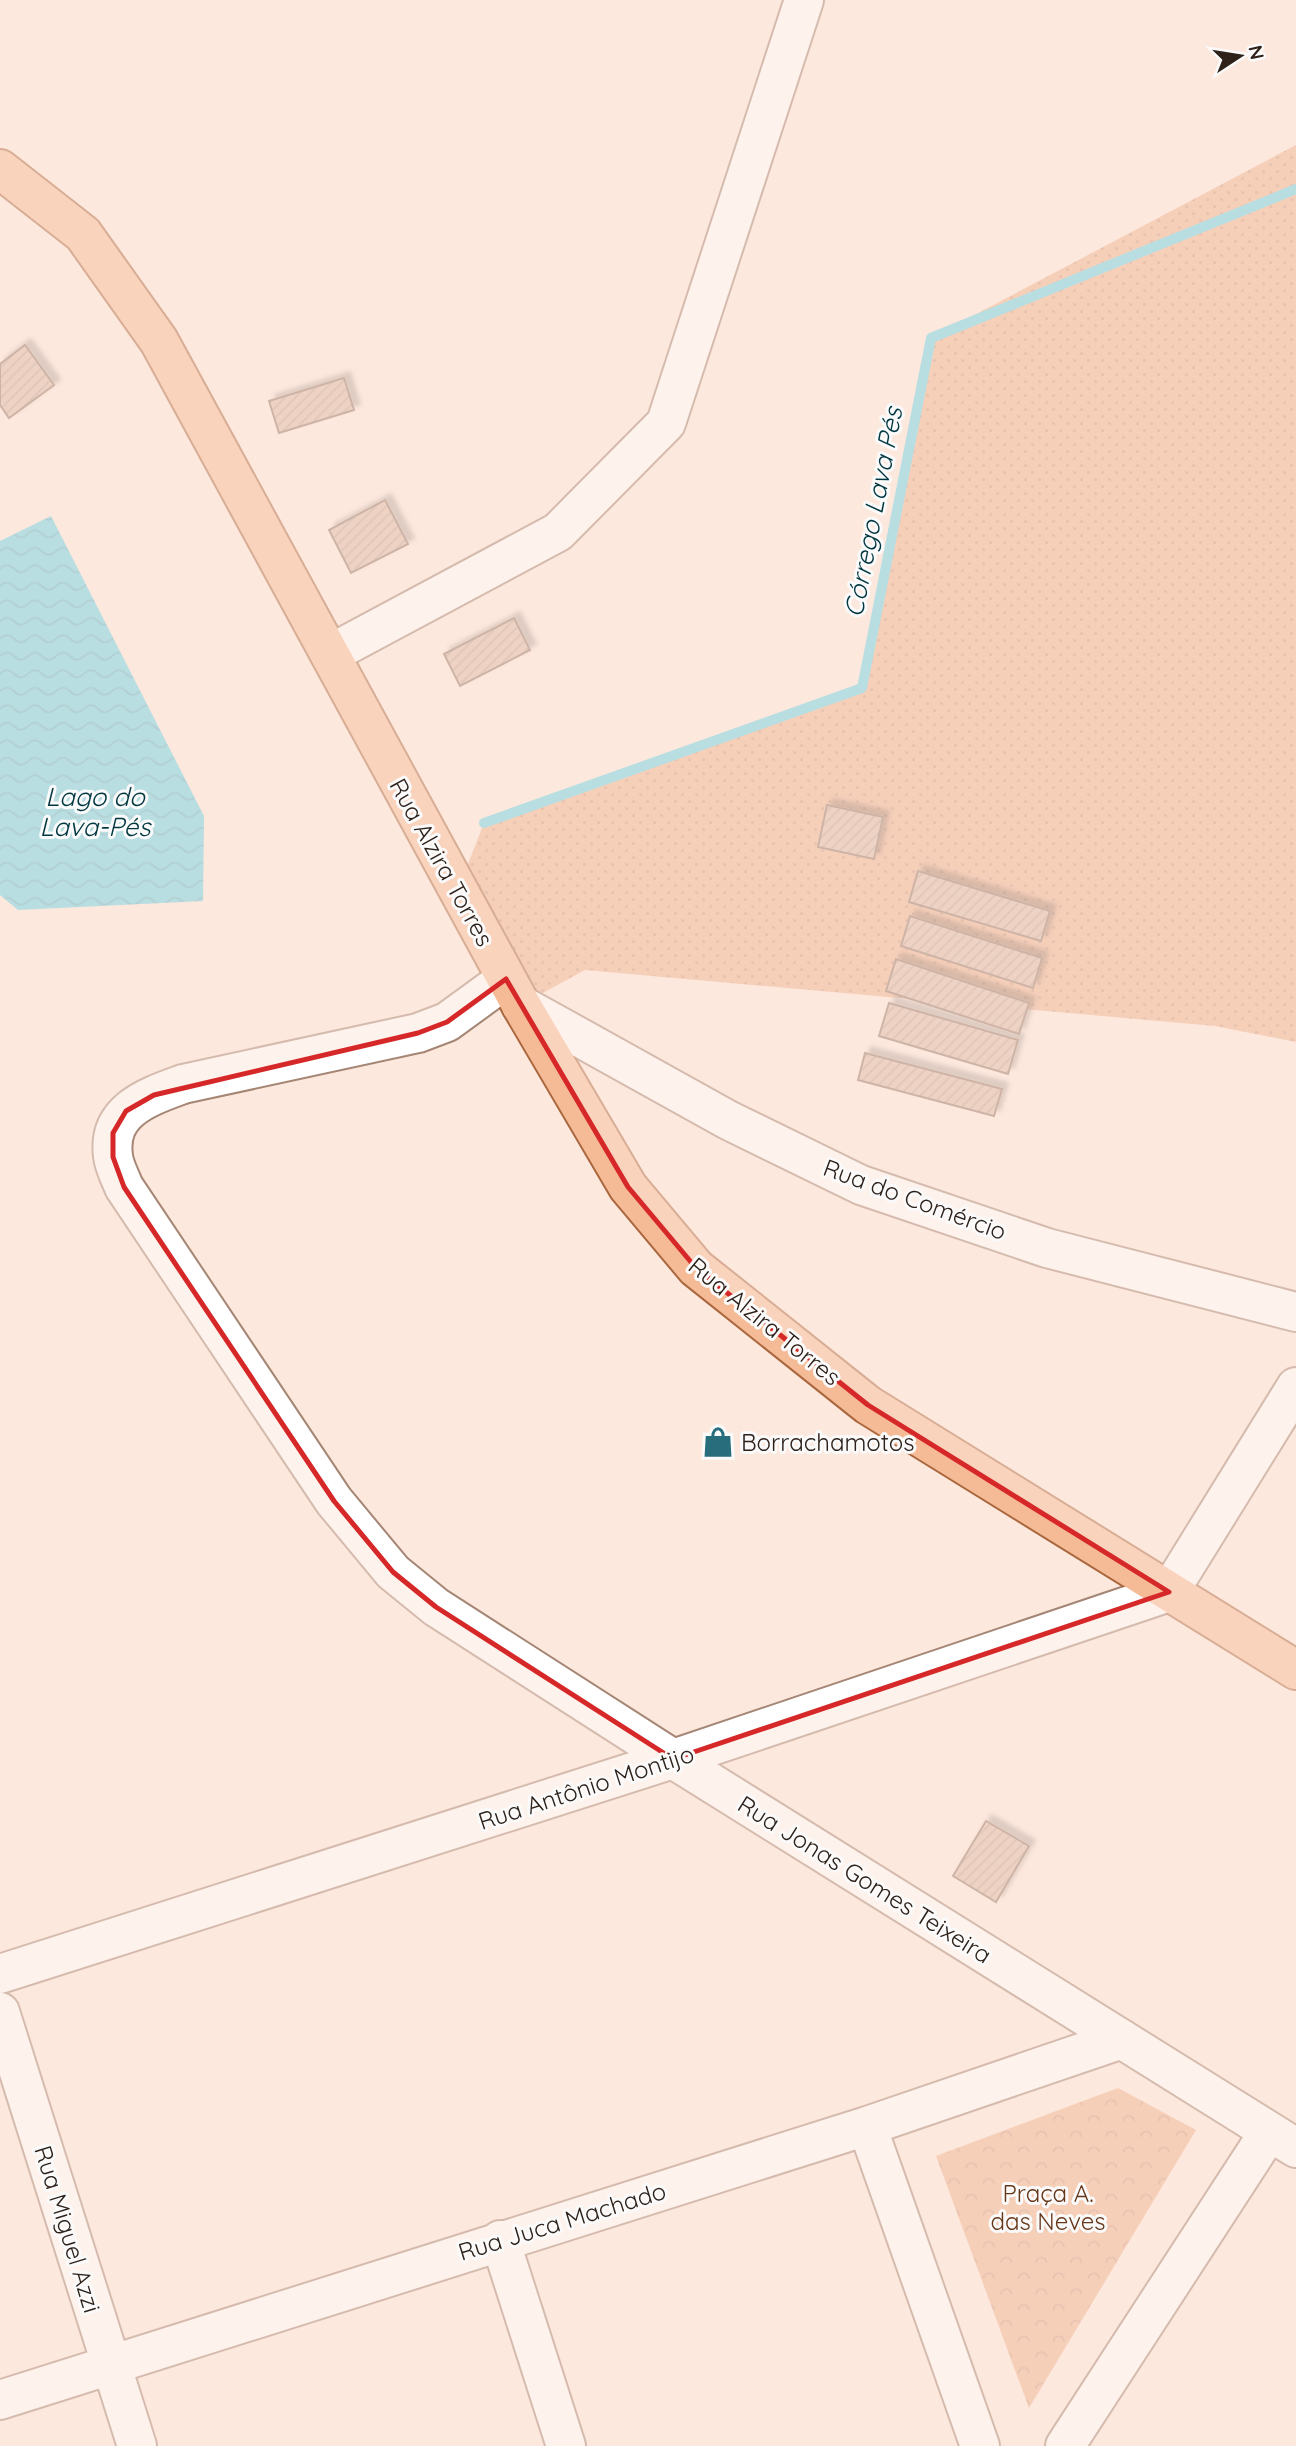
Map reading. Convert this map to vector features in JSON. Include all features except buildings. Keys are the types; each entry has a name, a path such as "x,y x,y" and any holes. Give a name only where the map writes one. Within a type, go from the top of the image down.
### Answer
{"main road":[{"name":"Rua Alzira Torres","path":"0,170 83,234 159,341 514,992 628,1187 695,1268 868,1405 1296,1670"}],"street":[{"path":"330,654 558,532 666,422 804,0"},
{"name":"Rua do Comércio","path":"514,992 728,1120 861,1185 1047,1248 1296,1312"},
{"name":"Rua Jonas Gomes Teixeira","path":"514,992 418,1033 183,1083 154,1095 126,1111 113,1133 113,1157 124,1187 334,1500 393,1572 436,1607 673,1759 1283,2140"},
{"path":"1169,1592 1296,1387"},
{"name":"Rua Antônio Montijo","path":"0,1974 673,1759 1169,1592"},
{"name":"Rua Miguel Azzi","path":"0,2012 137,2446"},
{"name":"Rua Juca Machado","path":"0,2400 867,2126 1122,2039"},
{"path":"867,2126 980,2446"},
{"path":"1065,2446 1283,2140"},
{"path":"500,2240 566,2446"}],"highlighted area":[{"path":"506,979 628,1187 696,1268 868,1405 1169,1592 673,1759 436,1607 393,1572 334,1501 124,1187 113,1157 113,1133 126,1111 154,1095 418,1033 447,1022"}],"green space":[{"path":"1296,145 1296,1042 1215,1026 585,970 521,1005 457,892 484,823 862,688 931,338"},
{"name":"Praça A. das Neves","path":"1118,2088 1196,2130 1029,2408 936,2156"}],"water":[{"name":"Lago do Lava-Pés","path":"51,516 204,816 203,901 18,910 0,895 0,541"}],"waterway":[{"name":"Córrego Lava Pés","path":"484,823 862,688 931,338 1296,189"}],"place":[{"name":"Borrachamotos","path":"718,1442"}]}
